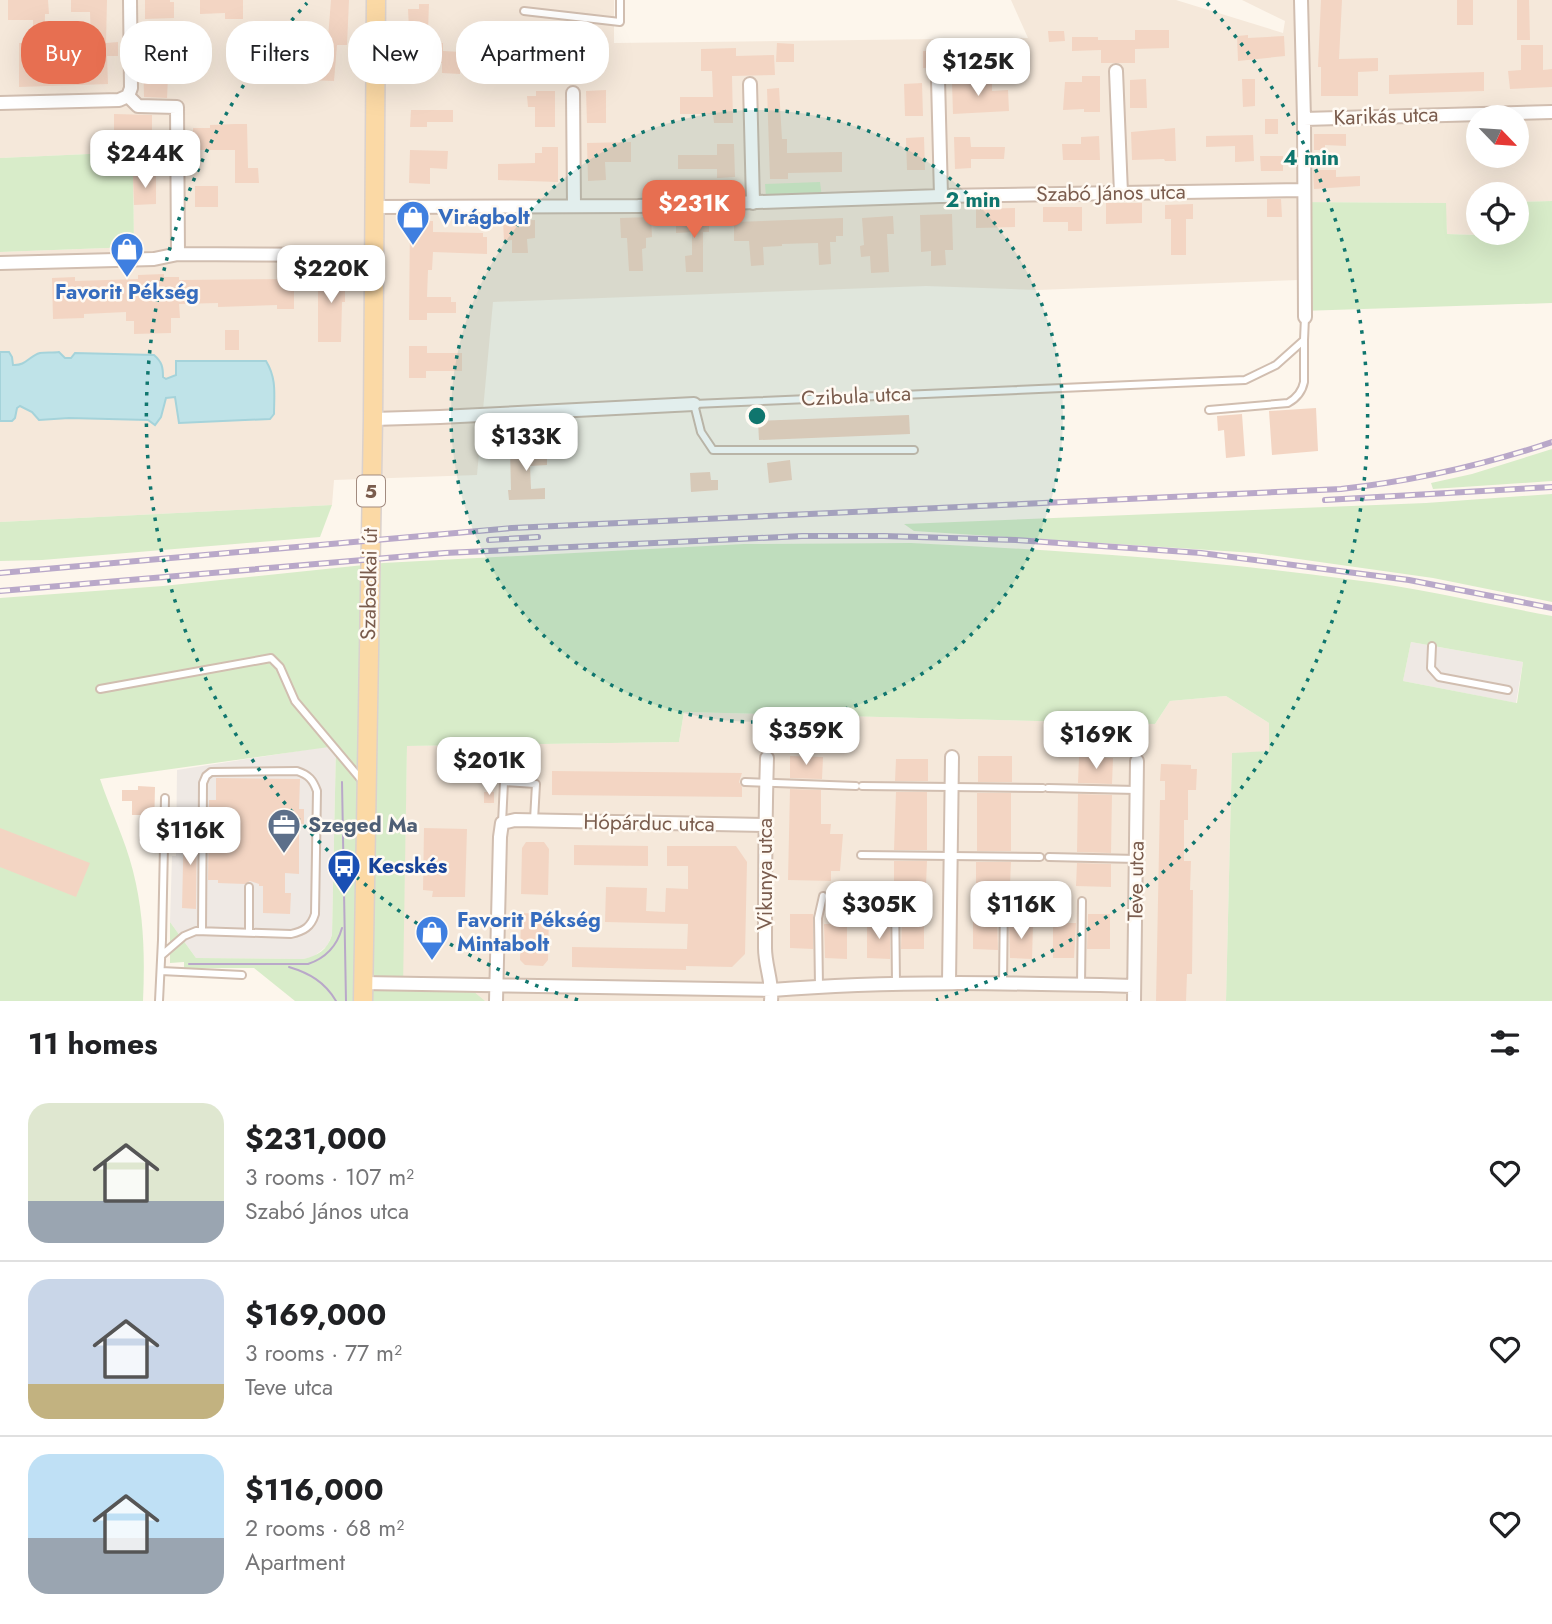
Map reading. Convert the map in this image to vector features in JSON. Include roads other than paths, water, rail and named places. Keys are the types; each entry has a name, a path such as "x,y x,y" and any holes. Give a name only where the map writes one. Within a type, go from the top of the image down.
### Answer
{"main road":[{"name":"Szabadkai út","path":"363,992 373,418 376,0"}],"street":[{"path":"0,103 119,100 128,96 131,88 130,0"},
{"path":"1301,0 1305,317"},
{"path":"1116,71 1121,193"},
{"path":"938,79 941,196"},
{"path":"750,84 753,203"},
{"path":"573,93 574,206"},
{"path":"128,96 138,106 177,107 178,254"},
{"name":"Karikás utca","path":"1304,119 1552,112"},
{"name":"Szabó János utca","path":"374,207 753,203 941,196 1303,190"},
{"path":"0,263 154,259 178,254 374,255"},
{"name":"Czibula utca","path":"373,418 694,404"},
{"path":"949,982 952,757"},
{"name":"Vikunya utca","path":"767,758 764,825 765,954 771,996"},
{"name":"Teve utca","path":"1134,1001 1137,761"},
{"name":"Hópárduc utca","path":"502,823 534,820 764,825"},
{"path":"496,1001 502,823"},
{"path":"363,992 497,987 771,996 819,986 949,982 1134,986"}],"lane":[{"path":"524,11 620,22 620,0"},
{"path":"1209,410 1287,403 1294,399 1303,389 1304,382 1305,317"},
{"name":"Czibula utca","path":"694,404 1027,387 1245,380 1276,365 1304,340"},
{"path":"694,404 701,432 713,450 914,450"},
{"path":"1432,646 1431,667 1439,677 1507,690"},
{"path":"100,689 271,658 280,667 295,701 366,785"},
{"path":"162,955 184,936 202,930 297,933 306,929 314,918 317,791 314,782 307,775 298,771 211,772 206,776 203,783 202,930"},
{"path":"502,823 504,782 536,784 534,820"},
{"path":"745,782 1138,790"},
{"path":"159,1001 165,798"},
{"path":"144,839 164,840"},
{"path":"861,855 1040,857"},
{"path":"1049,857 1137,859"},
{"path":"248,932 249,887"},
{"path":"895,895 896,984"},
{"path":"819,986 818,918 823,896"},
{"path":"1003,983 1004,899"},
{"path":"1081,985 1082,901"},
{"path":"161,971 243,975"}],"water":[{"path":"0,352 9,352 13,365 21,364 42,353 59,352 65,358 71,358 75,353 154,355 160,362 163,377 166,379 176,375 176,361 266,361 273,381 274,414 270,419 179,423 175,397 166,398 161,417 155,425 148,420 39,420 32,412 20,406 12,421 0,421"}],"tram line":[{"path":"342,782 346,1001"},
{"path":"189,964 308,964 330,950 342,928"},
{"path":"289,967 316,979 336,1001"}],"railway":[{"path":"0,573 512,528 1341,489 1448,471 1552,442"},
{"path":"1325,500 1552,487"},
{"path":"0,591 445,553 802,536 884,536 1016,540 1201,553 1409,580 1552,608"},
{"path":"489,540 538,537"}],"place":[{"name":"Virágbolt","path":"413,247"},
{"name":"Favorit Pékség","path":"127,279"},
{"name":"Szeged Ma","path":"284,855"},
{"name":"Kecskés","path":"344,896"},
{"name":"Favorit Pékség Mintabolt","path":"432,962"}]}
